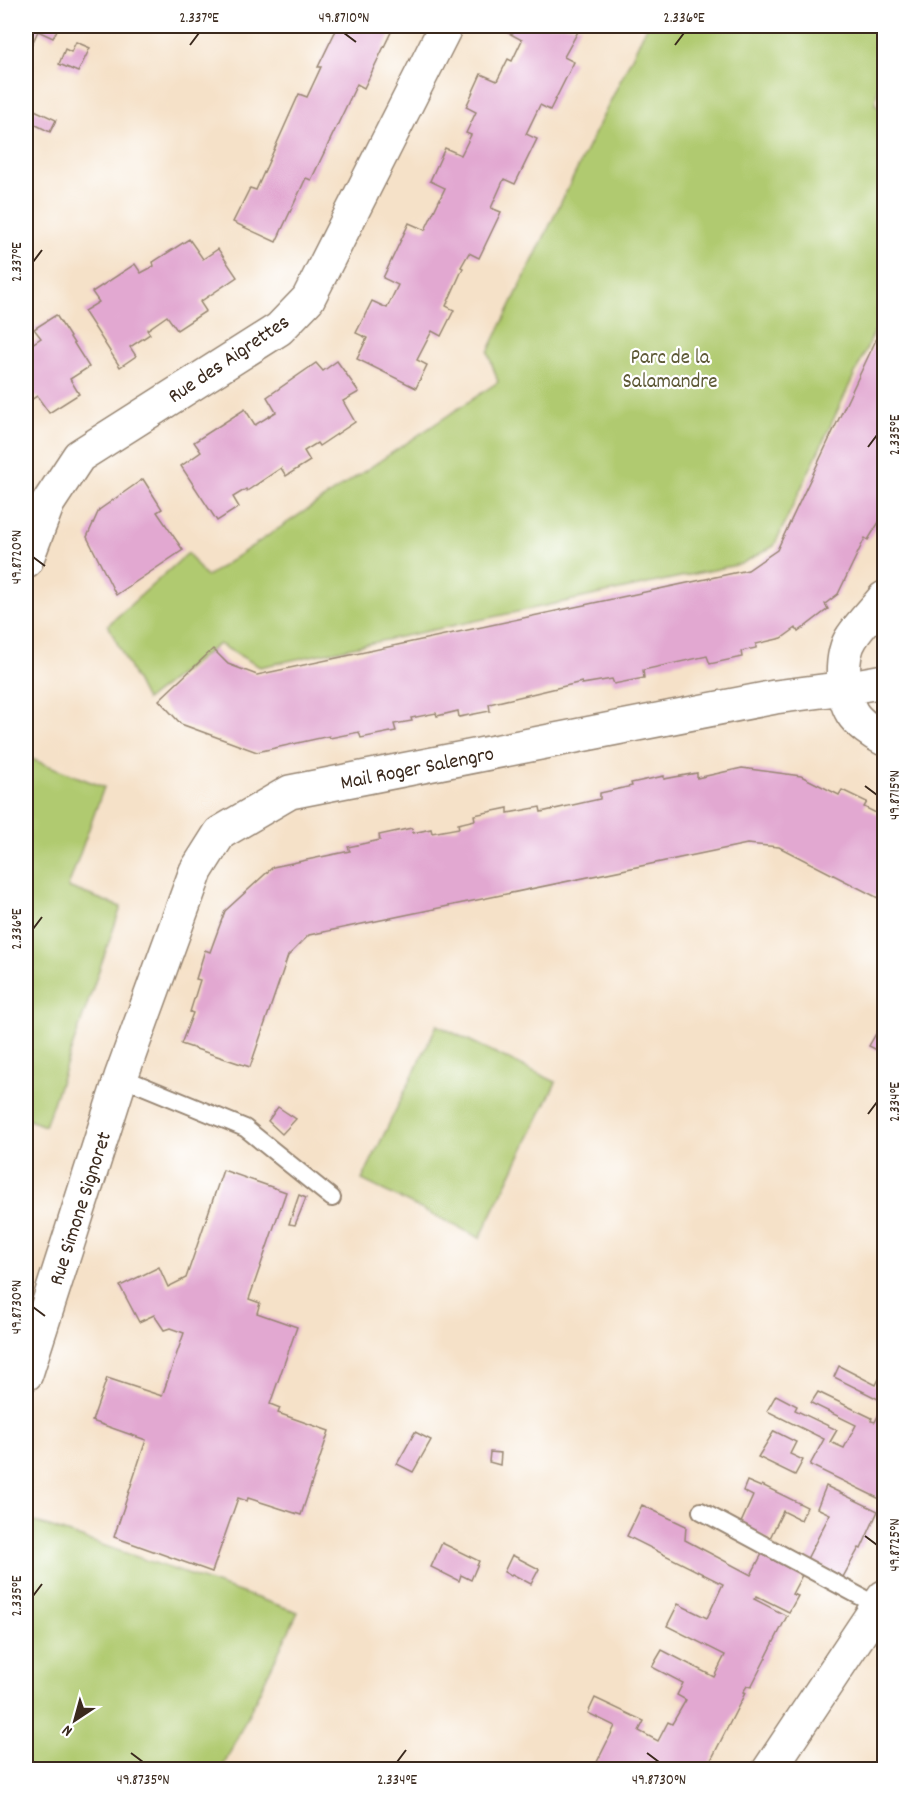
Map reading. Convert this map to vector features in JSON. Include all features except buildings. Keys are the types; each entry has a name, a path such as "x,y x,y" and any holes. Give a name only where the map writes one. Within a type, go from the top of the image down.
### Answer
{"street":[{"name":"Rue des Aigrettes","path":"26,561 48,503 79,456 279,329 308,299 446,26"},
{"path":"885,598 850,638 842,672 852,713 875,734 885,739"},
{"name":"Mail Roger Salengro","path":"121,1077 196,871 220,833 290,792 775,697 885,681"},
{"name":"Rue Simone Signoret","path":"26,1374 121,1077"},
{"path":"769,1770 882,1602"}],"lane":[{"path":"121,1077 245,1128 332,1198"},
{"path":"701,1511 882,1602"}],"green space":[{"name":"Parc de la Salamandre","path":"647,26 884,26 884,46 875,105 884,107 884,289 880,320 774,546 741,564 260,667 219,644 146,700 108,625 188,553 206,577 498,382 488,352"},
{"path":"26,757 104,787 68,887 121,907 45,1126 26,1119"},
{"path":"437,1025 556,1082 480,1238 362,1180"},
{"path":"26,1519 298,1612 222,1769 26,1769"}]}
